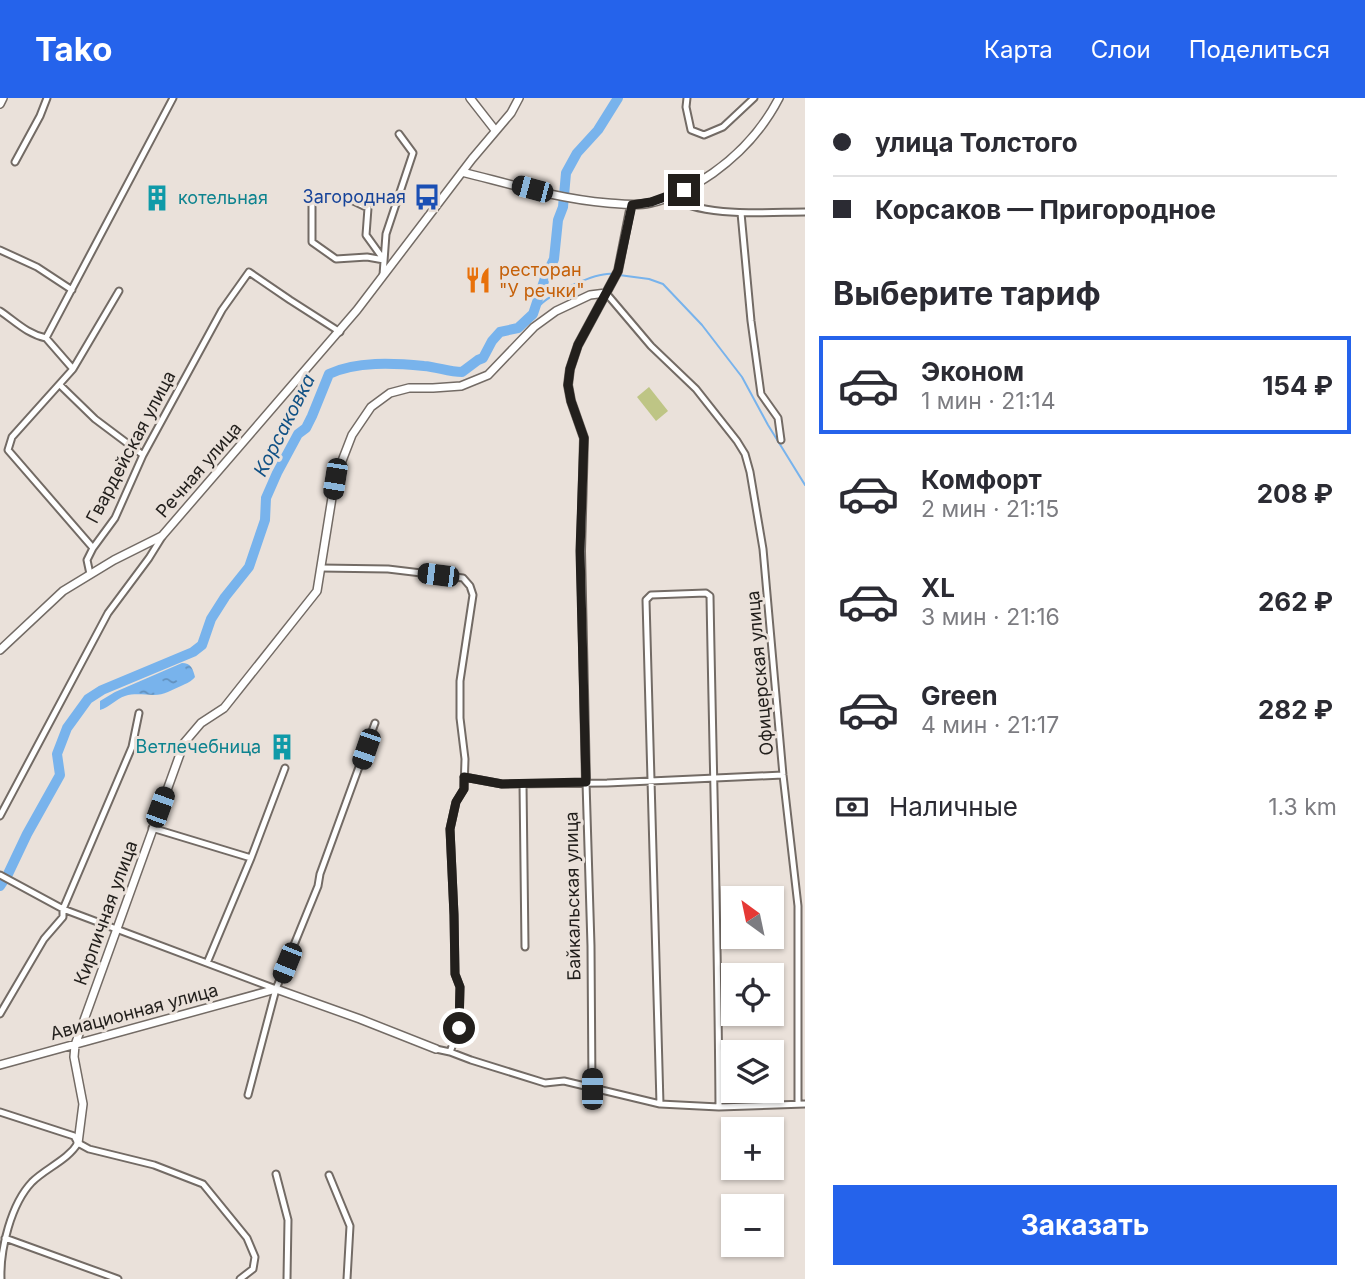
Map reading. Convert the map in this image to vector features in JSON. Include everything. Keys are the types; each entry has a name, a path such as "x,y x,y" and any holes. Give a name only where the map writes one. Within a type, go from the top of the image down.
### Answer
{"street":[{"path":"0,104 3,98"},
{"path":"15,162 47,98"},
{"path":"46,338 173,98"},
{"path":"470,98 495,130"},
{"name":"Речная улица","path":"0,816 108,613 162,536 340,332 462,172 511,113 519,98"},
{"path":"687,98 686,107 691,130 704,135 723,127 754,98"},
{"path":"462,172 573,199 632,205 651,202 697,184 729,162 750,142 771,114 779,98"},
{"path":"382,278 386,234 413,153 399,134"},
{"path":"670,196 685,205 741,213 805,212"},
{"path":"351,200 368,208 366,234 384,260"},
{"path":"312,204 312,242 323,251 336,259 367,257 384,260"},
{"path":"606,293 620,261 632,205"},
{"path":"741,213 761,394 778,418 781,440"},
{"path":"0,250 37,267 72,290"},
{"name":"Гвардейская улица","path":"90,573 87,560 93,548 115,518 143,455 222,310 250,272 340,332"},
{"path":"93,548 8,450 12,437 73,369 120,291"},
{"name":"Кирпичная улица","path":"78,1143 83,1104 74,1057 75,1045 184,743 201,723 224,708 317,591 335,479 352,435 371,407 390,393 408,388 461,386 488,375 534,327 556,311 590,295 606,293"},
{"name":"Офицерская улица","path":"606,293 651,346 696,389 737,441 745,454 750,472 763,549 799,926 802,1104"},
{"name":"Байкальская улица","path":"592,1089 580,551 584,438 568,385 578,345 606,293"},
{"path":"0,311 37,337 46,338 73,369"},
{"path":"60,385 95,419 143,455"},
{"path":"0,650 63,591 90,573 162,536"},
{"path":"321,568 388,569 463,578 473,595 460,681 460,718 465,759 464,789 456,802 450,829 455,974 460,987 459,1028 450,1052"},
{"path":"660,1104 646,600 651,595 706,593 710,596 719,1107"},
{"path":"0,1014 44,939 63,917 63,909 132,747 139,713"},
{"path":"248,1095 276,989 318,886 375,723"},
{"path":"207,964 285,768"},
{"path":"464,777 502,784 523,784 783,775"},
{"path":"523,784 525,947"},
{"path":"152,828 251,858"},
{"path":"3,877 63,909 207,964 436,1049 545,1083 564,1081 660,1104 719,1107 802,1104"},
{"name":"Авиационная улица","path":"0,1065 276,989"},
{"path":"0,1112 74,1136 78,1143 89,1149 154,1165 203,1184 247,1238 255,1257 253,1269 240,1279"},
{"path":"1,1279 1,1258 12,1213 32,1183 71,1152 78,1143"},
{"path":"276,1174 288,1220 287,1279"},
{"path":"330,1175 350,1226 347,1279"},
{"path":"5,1238 118,1279"}],"green space":[{"path":"649,387 668,411 656,421 637,397"}],"water":[{"path":"182,663 190,665 193,671 195,677 189,682 161,694 125,696 100,710 100,701 115,692"}],"waterway":[{"name":"Корсаковка","path":"0,886 60,775 57,754 67,728 88,699 102,690 193,652 202,645 211,619 249,567 265,520 266,498 298,434 306,428 329,374 351,367 388,364 462,372 483,358 500,332 518,328 533,314 554,259 566,173 577,153 598,130 618,98"},
{"path":"533,314 546,300 564,289 596,276 613,274"},
{"path":"619,275 663,284 702,325 742,377 805,485"}],"place":[{"name":"Загородная","path":"427,197"},
{"name":"котельная","path":"157,198"},
{"name":"ресторан \"У речки\"","path":"478,280"},
{"name":"Ветлечебница","path":"282,747"}],"route":[{"path":"459,1028 460,987 455,974 450,829 456,802 464,789 464,777 502,784 586,782 580,551 584,438 571,401 568,385 570,369 578,345 618,271 632,205 651,202 684,190"}]}
